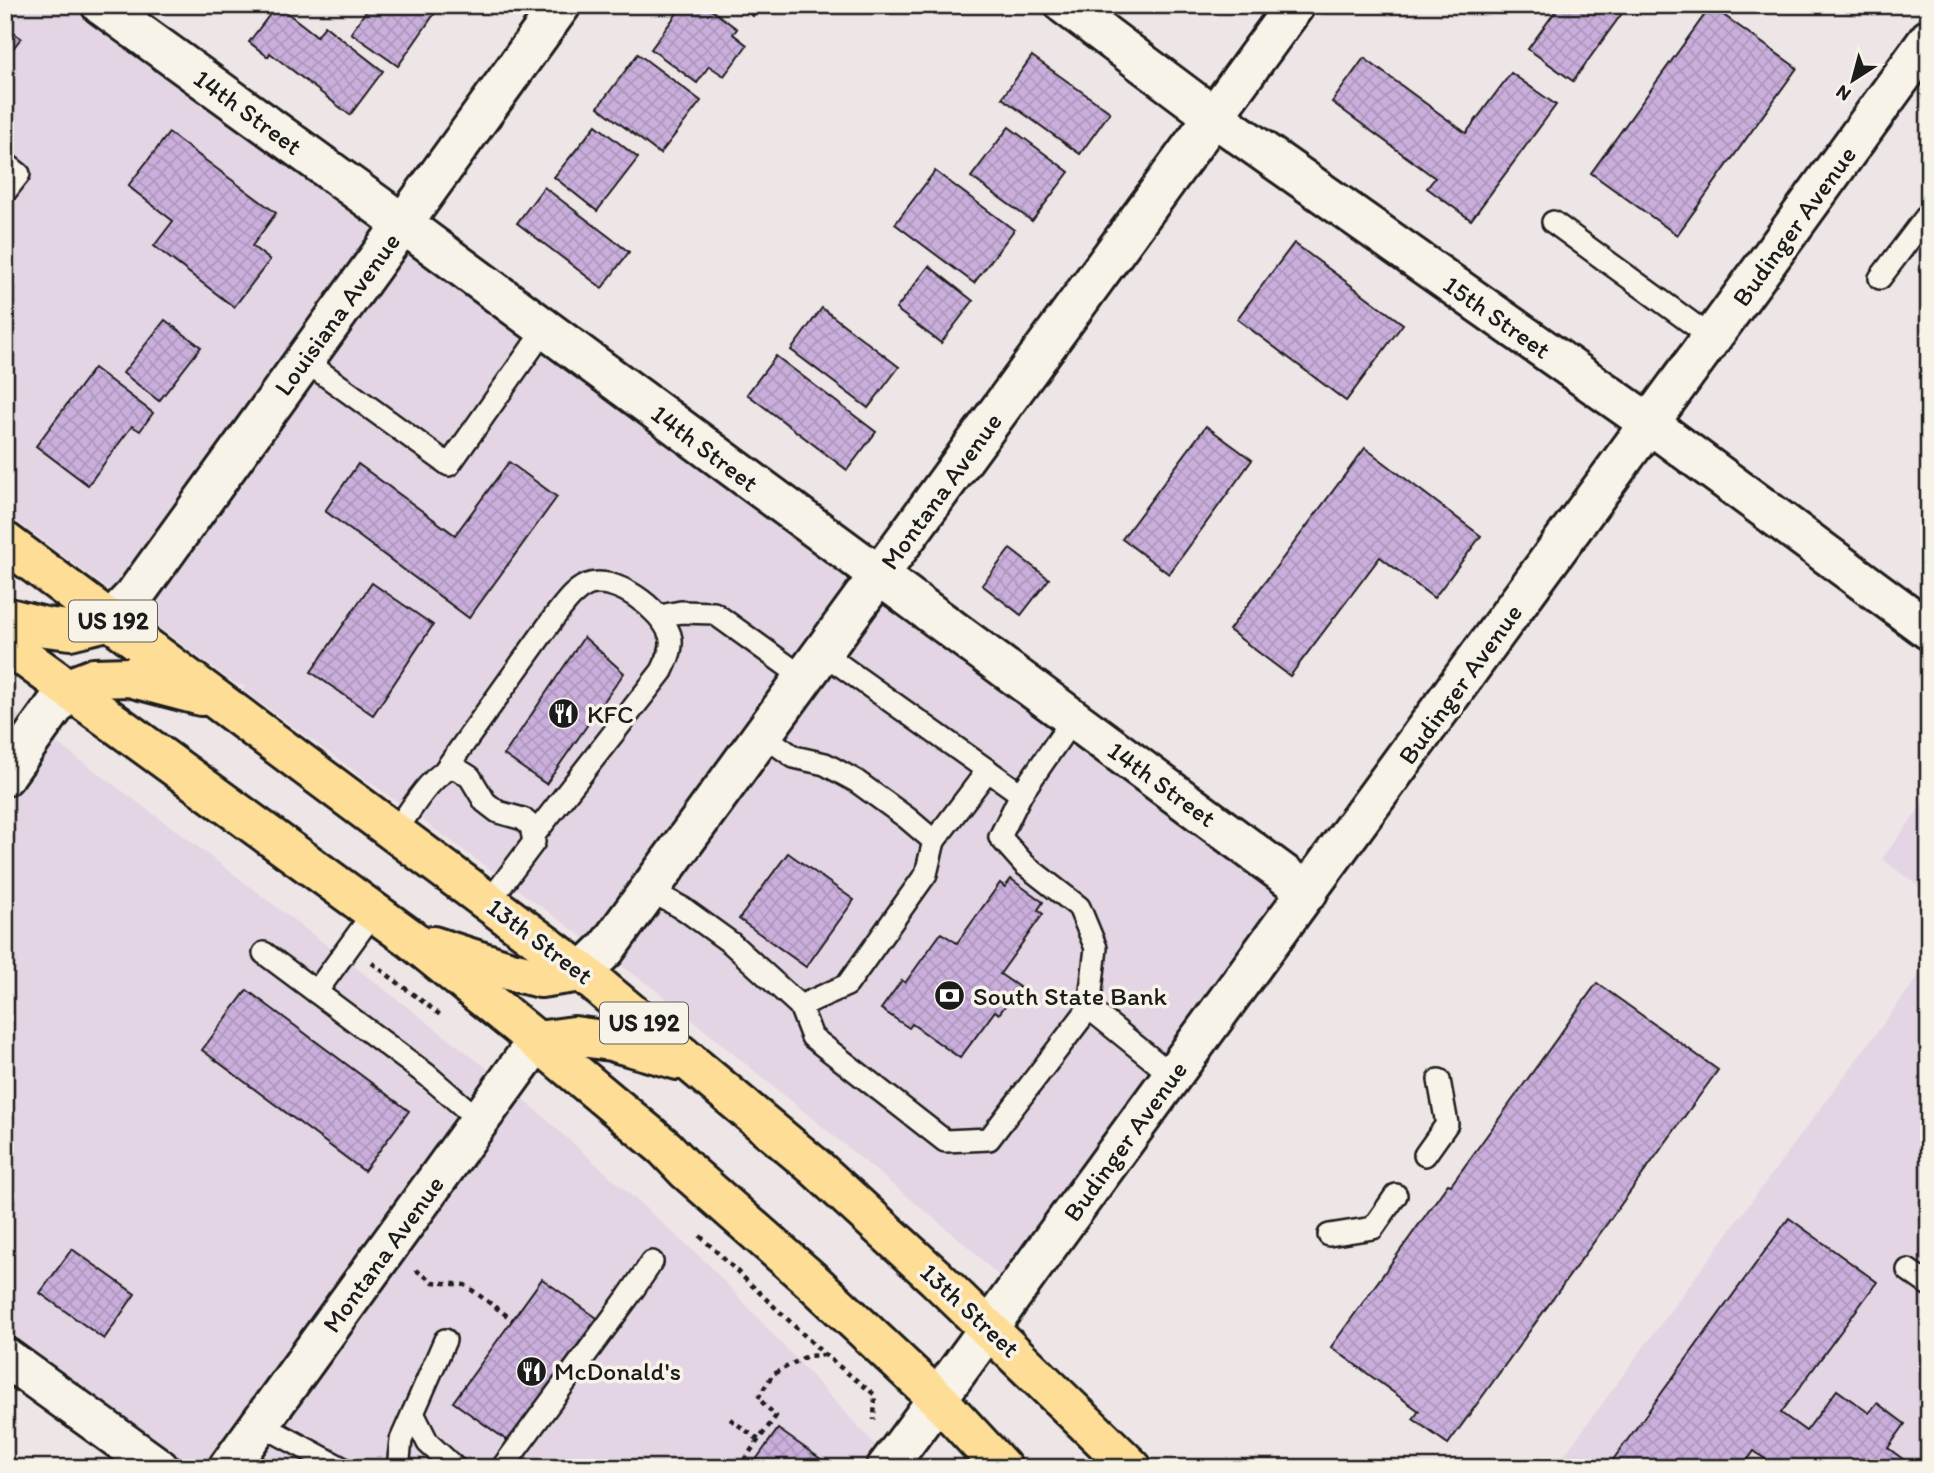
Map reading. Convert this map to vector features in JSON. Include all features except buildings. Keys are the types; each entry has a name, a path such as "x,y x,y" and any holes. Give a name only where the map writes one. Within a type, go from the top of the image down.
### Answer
{"highway":[{"name":"13th Street","path":"5,542 582,972 815,1167 988,1327 1132,1468"},
{"path":"5,617 70,630 111,620"},
{"name":"US 192","path":"5,643 411,939 537,1041 666,1148 687,1171 811,1280 938,1399 1002,1468"},
{"path":"68,688 94,678 129,677 220,701"},
{"path":"411,939 541,978 582,972"},
{"path":"537,1041 574,1036 611,1041 694,1065"}],"street":[{"name":"14th Street","path":"101,5 402,223 1308,892"},
{"name":"Louisiana Avenue","path":"111,620 134,596 561,5"},
{"name":"15th Street","path":"1065,5 1213,116 1650,424 1929,630"},
{"name":"Montana Avenue","path":"582,972 606,949 1295,5"},
{"name":"Budinger Avenue","path":"886,1468 1929,38"},
{"path":"5,775 68,688"},
{"name":"Montana Avenue","path":"228,1468 537,1041"},
{"path":"5,1357 159,1468"}],"lane":[{"path":"5,163 19,174 5,192"},
{"path":"1880,278 1929,213"},
{"path":"1553,222 1712,338"},
{"path":"304,360 449,465 545,329"},
{"path":"445,770 574,593 588,584 605,583 623,588 660,616 671,637 670,656 662,671 534,835"},
{"path":"660,616 681,612 715,613 814,666 988,770 1021,794"},
{"path":"649,890 684,909 731,943 800,1006 812,1038 945,1141 989,1139 1089,1008 1096,948 1079,906 1025,865 1000,837 1021,794 1073,719"},
{"path":"763,734 794,757 825,764 856,782 934,841"},
{"path":"395,832 434,778 454,767 470,777 485,802 498,812 523,819 531,826 534,835 534,842 489,902"},
{"path":"800,1006 847,985 926,874 934,841 988,770"},
{"path":"316,992 374,912"},
{"path":"264,953 427,1075 480,1121"},
{"path":"1089,1008 1173,1076"},
{"path":"1425,1155 1447,1124 1439,1080"},
{"path":"1329,1235 1373,1228 1396,1195"},
{"path":"502,1468 652,1262"},
{"path":"1908,1270 1929,1285"},
{"path":"398,1468 401,1440 445,1340"},
{"path":"413,1413 428,1443 455,1468"},
{"path":"260,1424 342,1468"}],"path":[{"path":"351,946 446,1020"},
{"path":"699,1236 825,1354 875,1395 873,1427"},
{"path":"409,1265 433,1282 464,1286 513,1320"},
{"path":"738,1468 776,1416 758,1398 773,1374 807,1356 825,1354"},
{"path":"730,1419 759,1440"}],"shaded area":[{"path":"5,5 65,5 375,230 112,592 5,513"},
{"path":"405,251 852,582 587,940 243,690 245,686 234,683 142,615"},
{"path":"882,604 1281,898 1001,1278 964,1243 657,991 618,963"},
{"path":"5,706 24,719 5,744"},
{"path":"54,741 189,840 492,1072 206,1468 194,1468 5,1332 5,807"},
{"path":"1929,796 1929,894 1882,859"},
{"path":"1929,962 1929,1468 1555,1468 1657,1329"},
{"path":"520,1096 708,1264 878,1448 863,1468 251,1468"}],"place":[{"name":"KFC","path":"564,714"},
{"name":"South State Bank","path":"950,996"},
{"name":"McDonald's","path":"531,1371"}]}
